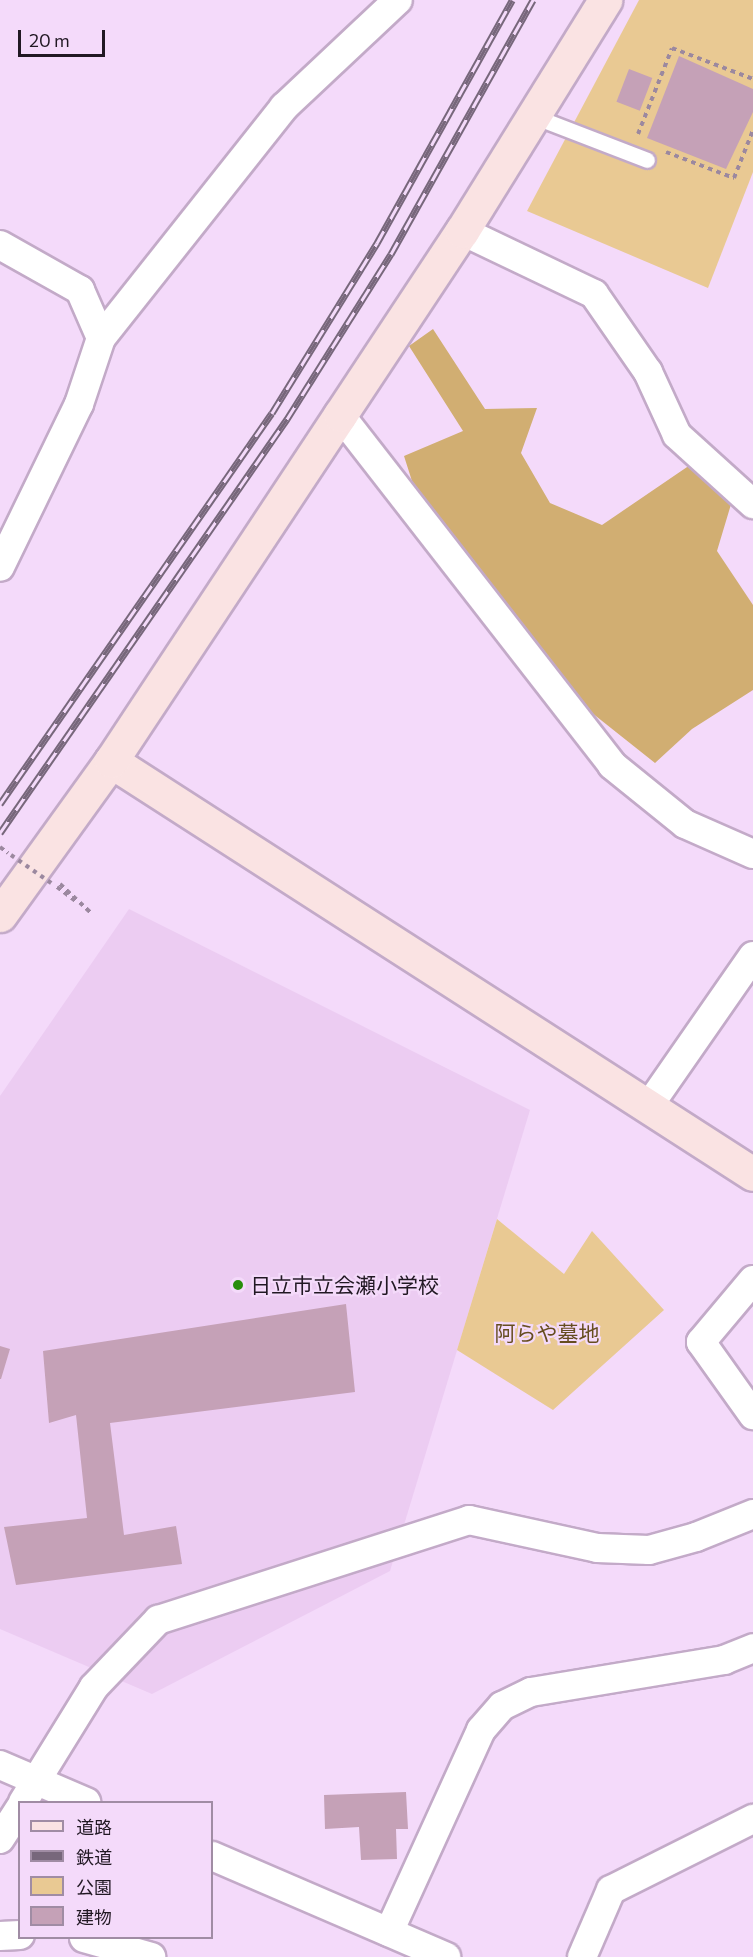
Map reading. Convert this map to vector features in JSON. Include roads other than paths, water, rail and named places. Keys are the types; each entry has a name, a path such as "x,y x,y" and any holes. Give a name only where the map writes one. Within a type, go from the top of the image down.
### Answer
{"street":[{"path":"0,567 79,404 101,338 284,107 398,0"},
{"path":"0,915 24,859 111,761 462,231 605,0"},
{"path":"462,231 594,294 648,372 677,435 753,504"},
{"path":"0,245 80,290 101,338"},
{"path":"340,416 612,765 685,824 753,854"},
{"path":"111,761 753,1174"},
{"path":"648,1107 753,956"},
{"path":"753,1280 701,1342 753,1415"},
{"path":"30,1792 94,1687 158,1620 469,1520 597,1548 649,1550 696,1537 753,1514"},
{"path":"388,1932 482,1730 502,1706 531,1692 724,1660 753,1648"},
{"path":"0,1765 30,1792 76,1801"},
{"path":"0,1839 18,1811"},
{"path":"582,1957 611,1890 753,1819"},
{"path":"213,1856 446,1957"},
{"path":"0,1936 18,1935"},
{"path":"88,1939 151,1957"}],"lane":[{"path":"533,116 652,154"}],"railway":[{"path":"0,804 272,413 377,243 512,0"},
{"path":"0,833 287,419 391,254 533,0"}],"place":[{"name":"日立市立会瀬小学校","path":"238,1285"}],"park label":[{"name":"阿らや墓地","path":"547,1333"}]}
